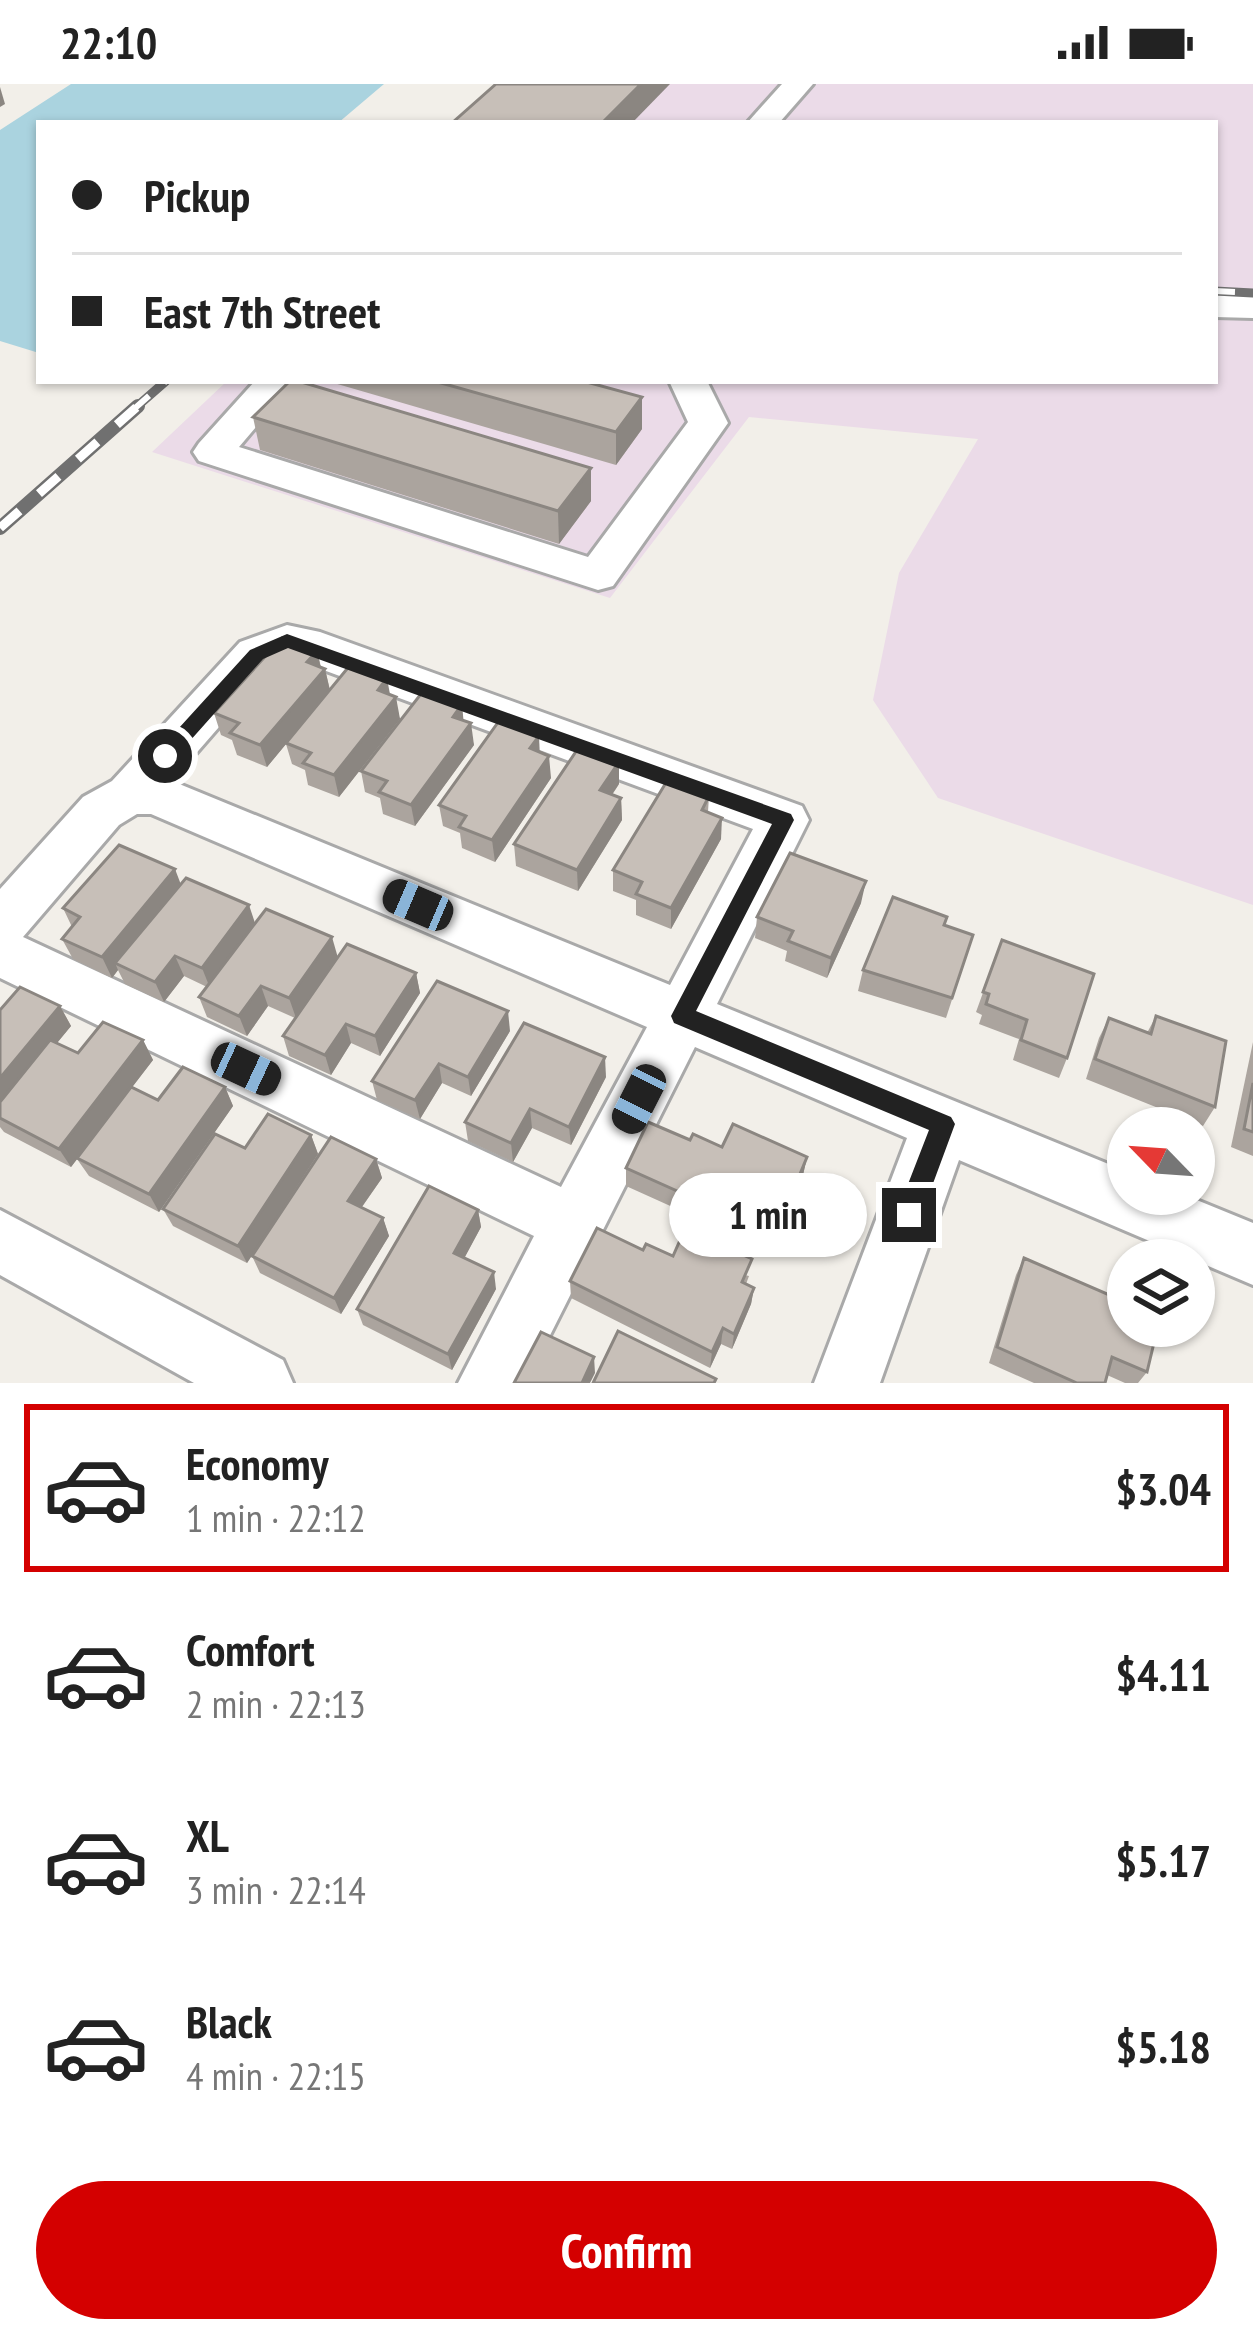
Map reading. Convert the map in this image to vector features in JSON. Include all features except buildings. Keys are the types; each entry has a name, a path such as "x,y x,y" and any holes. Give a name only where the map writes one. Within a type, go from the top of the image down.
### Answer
{"street":[{"path":"765,120 798,84"},
{"path":"1218,306 1253,307"},
{"path":"273,384 212,452 598,574 708,423 689,384"},
{"path":"0,926 101,811 130,795 256,654 287,640 784,820 491,1383"},
{"path":"130,795 155,795 1253,1254"},
{"path":"0,952 574,1224"},
{"path":"848,1383 943,1124"},
{"path":"0,1241 260,1383"}],"shaded area":[{"path":"541,84 1253,84 1253,905 938,798 873,700 899,573 978,439 749,417 610,598 152,452 224,384 1218,384 1218,120 503,120"}],"water":[{"path":"71,84 384,84 342,120 36,120 36,352 0,341 0,130"}],"railway":[{"path":"1218,291 1253,293"},
{"path":"134,409 163,384"},
{"path":"0,528 138,406"}],"route":[{"path":"165,756 256,654 287,640 784,820 682,1016 943,1124 909,1215"}]}
